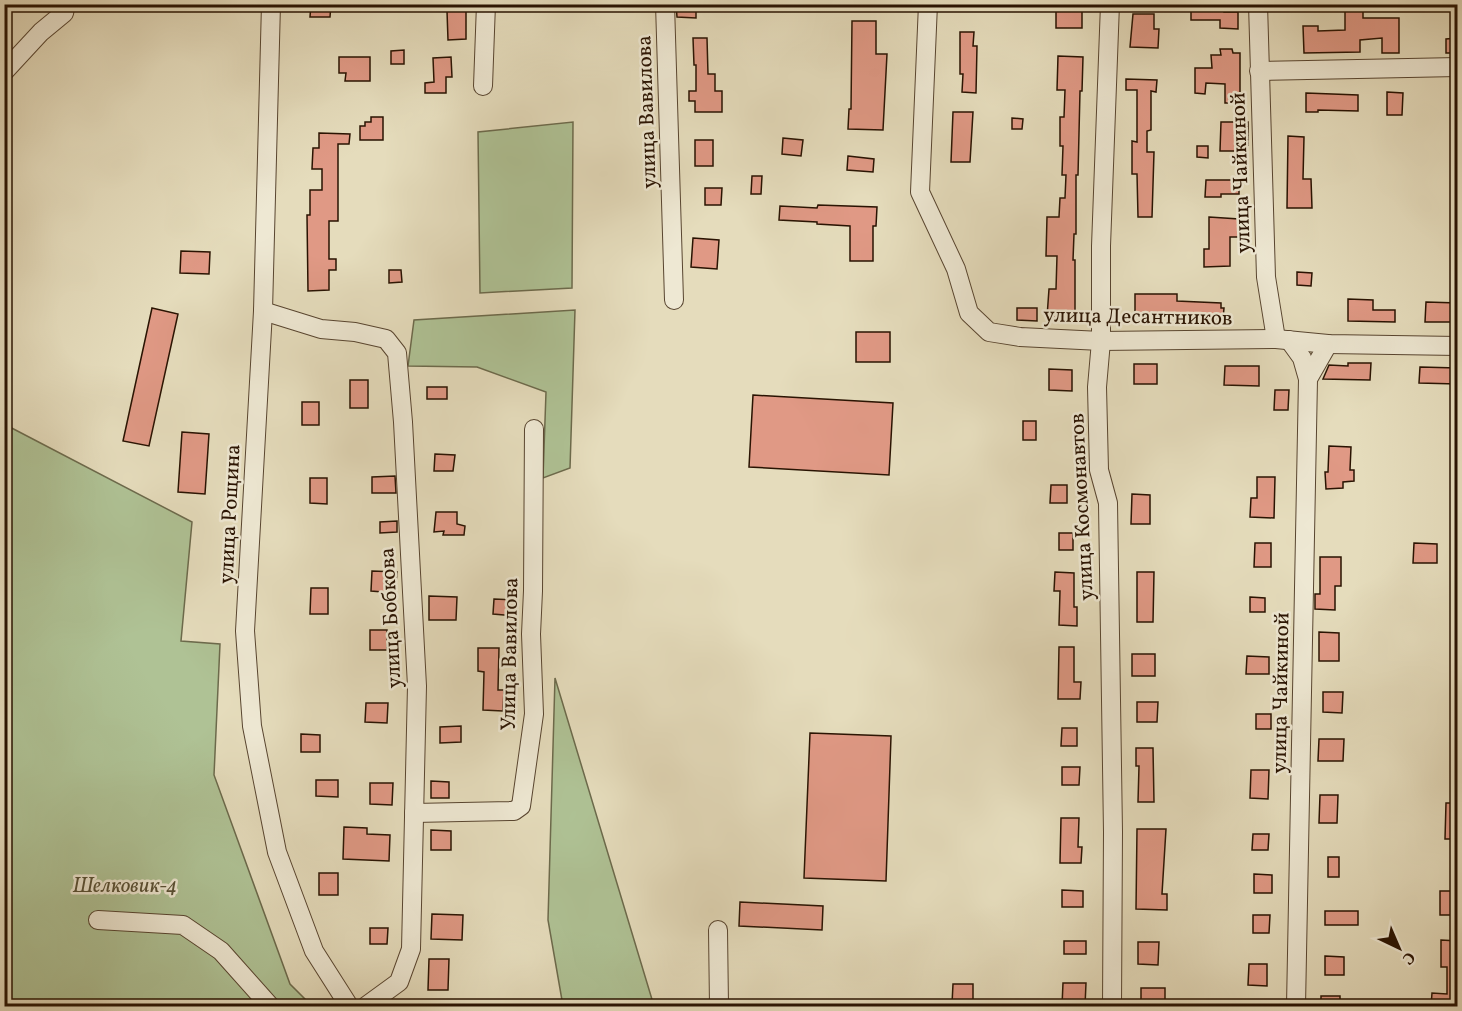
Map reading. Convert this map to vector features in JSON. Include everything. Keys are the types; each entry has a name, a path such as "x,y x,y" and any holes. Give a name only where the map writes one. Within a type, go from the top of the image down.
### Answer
{"street":[{"path":"4,72 41,32 64,13 66,4"},
{"name":"улица Рощина","path":"271,4 262,311 245,631 252,726 277,852 314,951 349,1006"},
{"path":"483,86 486,4"},
{"name":"улица Вавилова","path":"664,4 674,300"},
{"name":"улица Десантников","path":"928,4 920,192 956,269 969,313 989,332 999,335 1101,341 1282,340 1328,344"},
{"name":"улица Космонавтов","path":"1110,4 1101,256 1101,341 1097,387 1099,470 1108,503 1112,1006"},
{"name":"улица Чайкиной","path":"1258,4 1266,277 1282,340 1302,358 1308,380 1296,1006"},
{"path":"1259,71 1458,67"},
{"name":"улица Бобкова","path":"262,311 321,329 355,332 386,339 397,353 403,422 417,686 411,949 399,982 366,1006"},
{"path":"1328,344 1458,346"},
{"name":"улица Чайкиной","path":"1308,380 1328,344"},
{"name":"Улица Вавилова","path":"414,813 514,811 521,806 534,714 531,634 534,429"},
{"path":"98,920 183,926 221,951 270,1006"},
{"path":"718,930 719,1006"}],"green space":[{"path":"573,122 572,288 480,293 478,132"},
{"path":"575,310 570,468 543,478 546,392 477,367 408,366 414,320"},
{"name":"Шелковик-4","path":"4,424 192,522 181,641 220,644 214,775 290,984 312,1006 5,1006"},
{"path":"555,678 654,1006 563,1006 548,920"}],"building":[{"path":"311,4 331,4 330,17 310,17"},
{"path":"676,4 696,4 696,18 677,17"},
{"path":"1200,4 1224,4 1224,12 1238,12 1238,29 1220,28 1220,20 1191,20 1191,10 1200,10"},
{"path":"1363,8 1363,18 1399,18 1399,53 1382,53 1382,38 1360,40 1360,52 1304,53 1303,26 1318,26 1318,31 1345,30 1345,9"},
{"path":"1056,9 1082,9 1082,28 1056,28"},
{"path":"466,10 466,39 448,40 447,11"},
{"path":"1133,14 1154,14 1154,29 1159,29 1158,48 1130,47"},
{"path":"852,21 876,21 876,54 887,54 883,130 848,129 849,109 851,109"},
{"path":"960,32 974,32 973,46 977,46 976,93 962,92"},
{"path":"693,38 707,38 708,74 715,74 715,91 722,91 722,112 695,112 695,101 689,101 689,91 696,91"},
{"path":"1458,38 1458,53 1446,53 1446,39"},
{"path":"1220,49 1232,49 1233,53 1240,53 1240,103 1225,103 1225,84 1206,83 1205,94 1195,93 1195,68 1212,68 1211,55 1221,55"},
{"path":"404,50 404,64 391,64 391,51"},
{"path":"1058,56 1083,57 1073,260 1075,260 1075,318 1047,317 1049,289 1056,289 1057,256 1046,256 1047,217 1059,217 1060,198 1065,198 1066,175 1062,175 1063,146 1060,146 1060,117 1064,117 1065,90 1057,90"},
{"path":"339,57 370,57 370,81 345,81 346,73 339,73"},
{"path":"451,57 452,77 446,77 446,93 425,93 425,83 434,82 433,58"},
{"path":"1126,79 1157,80 1156,92 1151,91 1151,130 1147,131 1147,152 1154,152 1152,217 1138,217 1137,174 1132,174 1132,141 1137,142 1137,90 1126,90"},
{"path":"1387,92 1403,93 1402,115 1387,115"},
{"path":"1306,93 1358,95 1358,111 1306,112"},
{"path":"953,112 973,112 970,162 951,162"},
{"path":"371,117 383,117 383,140 360,140 360,126 365,126 365,122 371,122"},
{"path":"1012,118 1023,119 1022,129 1012,129"},
{"path":"1221,122 1248,122 1248,145 1239,145 1239,151 1220,151"},
{"path":"319,133 350,134 349,144 338,144 338,221 329,221 329,259 336,259 336,270 329,270 329,290 308,291 307,215 310,215 310,190 322,190 322,169 312,169 313,148 319,148"},
{"path":"1288,136 1304,137 1303,179 1311,179 1312,208 1287,208"},
{"path":"783,138 803,140 801,156 782,154"},
{"path":"695,140 713,140 713,166 695,166"},
{"path":"1197,146 1208,146 1208,158 1197,157"},
{"path":"848,156 874,159 873,172 847,170"},
{"path":"752,176 762,176 761,194 751,194"},
{"path":"1206,180 1239,180 1239,194 1205,197"},
{"path":"705,188 722,188 721,205 705,205"},
{"path":"818,205 877,207 876,226 873,226 873,261 850,261 850,226 779,220 780,206 817,208"},
{"path":"1209,217 1239,219 1239,237 1230,237 1230,266 1204,267 1204,249 1209,249"},
{"path":"693,238 719,240 717,269 691,267"},
{"path":"181,251 210,252 209,274 180,273"},
{"path":"389,270 401,270 402,282 389,283"},
{"path":"1297,272 1312,273 1311,286 1297,285"},
{"path":"1135,294 1177,294 1177,301 1221,303 1221,308 1224,308 1223,319 1135,317"},
{"path":"1348,299 1373,300 1373,310 1395,310 1395,322 1348,321"},
{"path":"1426,302 1458,303 1458,322 1425,322"},
{"path":"152,308 178,314 149,446 123,441"},
{"path":"1017,308 1037,308 1037,321 1017,320"},
{"path":"856,332 890,332 890,362 856,362"},
{"path":"1348,363 1371,363 1370,380 1323,379 1329,365 1348,366"},
{"path":"1134,364 1157,364 1157,384 1134,384"},
{"path":"1225,366 1259,366 1259,386 1224,385"},
{"path":"1420,367 1457,368 1457,384 1419,383"},
{"path":"1049,369 1072,370 1072,391 1049,390"},
{"path":"350,380 368,380 368,408 350,408"},
{"path":"427,387 447,387 447,399 427,399"},
{"path":"1275,390 1289,390 1288,410 1274,410"},
{"path":"753,395 893,403 889,475 749,467"},
{"path":"302,402 319,402 319,425 302,425"},
{"path":"1023,421 1036,421 1036,440 1023,440"},
{"path":"182,432 209,434 205,494 178,492"},
{"path":"1329,446 1351,447 1350,470 1354,470 1354,481 1343,482 1343,488 1326,489 1325,472 1328,472"},
{"path":"435,454 455,455 453,471 434,471"},
{"path":"395,476 396,493 372,493 372,477"},
{"path":"1257,477 1275,477 1274,518 1250,517 1251,498 1257,498"},
{"path":"310,478 327,478 327,504 310,503"},
{"path":"1051,485 1067,485 1067,503 1050,503"},
{"path":"1132,494 1150,495 1150,524 1131,524"},
{"path":"436,512 457,512 457,524 465,526 464,535 443,535 444,531 434,532"},
{"path":"397,521 397,532 380,533 380,522"},
{"path":"1059,533 1073,533 1073,550 1059,550"},
{"path":"1255,543 1271,543 1271,567 1254,567"},
{"path":"1414,543 1437,544 1437,563 1413,563"},
{"path":"1320,557 1341,557 1341,586 1335,586 1335,610 1315,609 1315,594 1320,594"},
{"path":"372,571 397,572 395,593 371,591"},
{"path":"1055,572 1074,573 1074,607 1077,607 1077,626 1059,625 1060,591 1054,591"},
{"path":"1137,572 1154,572 1153,622 1137,622"},
{"path":"311,588 328,588 328,614 310,614"},
{"path":"429,596 457,597 456,620 429,620"},
{"path":"1250,597 1265,598 1265,612 1250,612"},
{"path":"494,599 517,600 516,616 493,614"},
{"path":"370,630 387,630 387,650 370,650"},
{"path":"1319,632 1339,633 1339,661 1319,661"},
{"path":"1059,647 1074,647 1074,682 1081,682 1080,699 1058,699"},
{"path":"478,648 499,648 498,690 504,690 503,711 483,710 484,672 478,671"},
{"path":"1132,654 1155,654 1155,676 1132,676"},
{"path":"1247,656 1269,657 1269,674 1246,674"},
{"path":"1323,692 1343,692 1342,713 1323,712"},
{"path":"1137,702 1158,702 1157,722 1137,722"},
{"path":"366,703 388,703 387,723 365,722"},
{"path":"1256,714 1271,714 1271,729 1256,729"},
{"path":"461,726 461,742 440,743 440,727"},
{"path":"1062,728 1077,728 1077,746 1061,746"},
{"path":"810,733 891,736 886,881 804,878"},
{"path":"301,734 320,735 320,752 301,752"},
{"path":"1319,739 1344,739 1343,761 1318,761"},
{"path":"1136,748 1153,748 1154,802 1138,802 1139,766 1136,766"},
{"path":"1062,767 1080,767 1079,785 1062,785"},
{"path":"1251,770 1269,770 1268,799 1250,798"},
{"path":"316,780 338,780 338,797 316,796"},
{"path":"431,781 449,782 449,798 431,798"},
{"path":"370,783 393,783 392,805 370,804"},
{"path":"1320,795 1338,795 1337,823 1319,823"},
{"path":"1446,803 1458,803 1458,839 1445,839"},
{"path":"1061,818 1079,818 1078,847 1082,847 1081,863 1060,863"},
{"path":"344,827 367,828 367,834 390,835 389,861 343,859"},
{"path":"1137,829 1166,829 1162,894 1167,894 1167,910 1136,909"},
{"path":"431,830 451,831 451,850 431,850"},
{"path":"1253,834 1269,834 1268,850 1252,850"},
{"path":"1328,857 1339,857 1339,877 1328,877"},
{"path":"319,873 338,873 338,895 319,895"},
{"path":"1254,874 1272,875 1272,893 1254,893"},
{"path":"1062,890 1083,891 1083,907 1062,907"},
{"path":"1440,891 1458,891 1458,915 1440,915"},
{"path":"740,902 823,906 822,930 739,926"},
{"path":"1325,911 1358,911 1358,925 1325,925"},
{"path":"432,914 463,915 462,940 431,939"},
{"path":"1253,915 1270,915 1269,933 1253,933"},
{"path":"370,928 388,928 387,944 370,944"},
{"path":"1441,940 1458,941 1458,1006 1431,1006 1432,993 1447,994 1447,967 1441,967"},
{"path":"1064,941 1086,941 1086,954 1064,954"},
{"path":"1138,942 1159,942 1158,965 1138,964"},
{"path":"1325,956 1344,957 1344,975 1325,975"},
{"path":"429,959 449,959 448,990 428,990"},
{"path":"1249,964 1267,964 1267,986 1248,985"},
{"path":"1063,983 1086,983 1085,1006 1062,1006"},
{"path":"953,984 973,984 973,1005 952,1004"},
{"path":"1141,988 1165,988 1165,1006 1141,1006"},
{"path":"1321,996 1340,996 1340,1006 1321,1006"}]}
